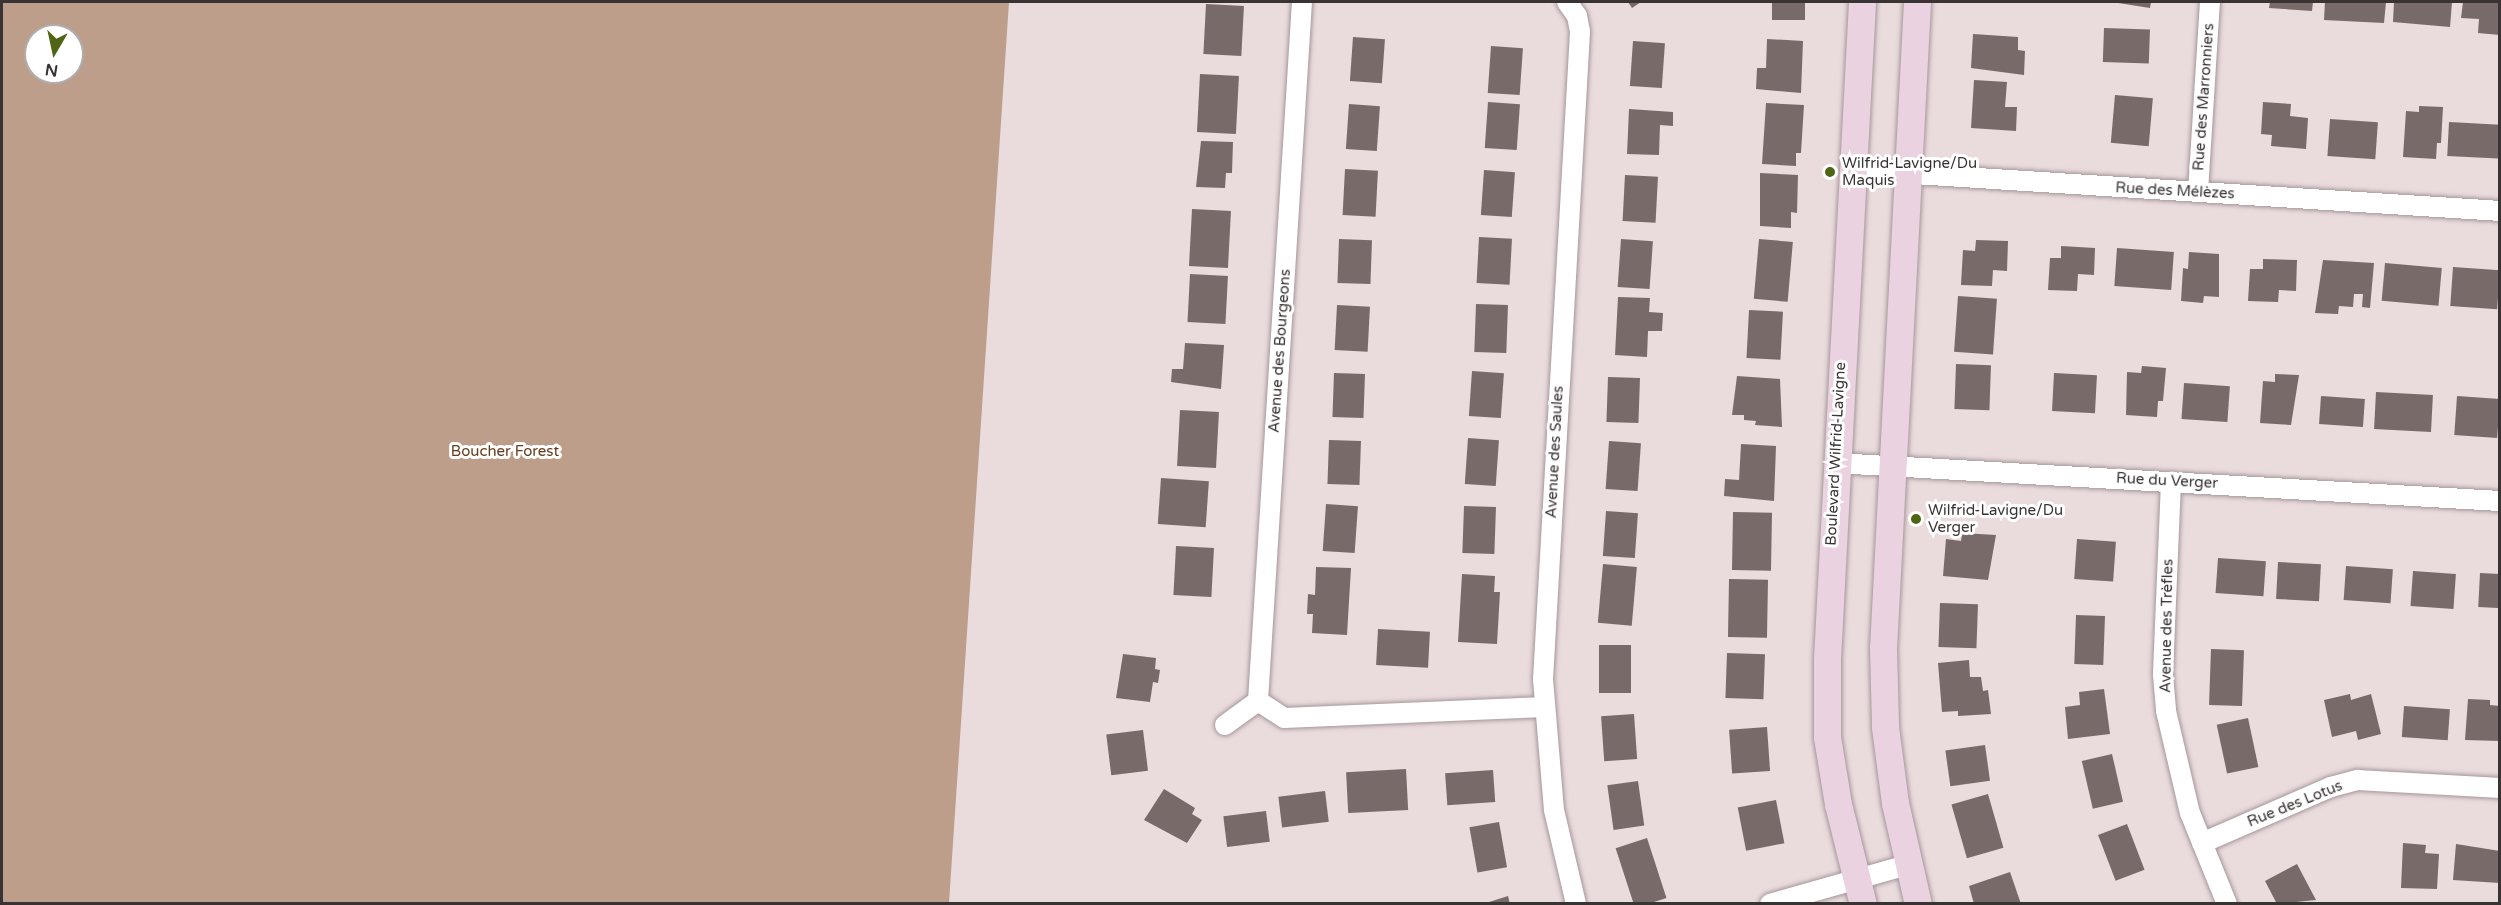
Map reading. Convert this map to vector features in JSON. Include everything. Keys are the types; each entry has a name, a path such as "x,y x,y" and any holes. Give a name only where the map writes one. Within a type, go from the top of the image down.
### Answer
{"street":[{"name":"Avenue des Bourgeons","path":"1258,701 1302,2"},
{"name":"Avenue des Saules","path":"1568,2 1578,16 1580,32 1544,632 1545,707 1554,810 1576,903"},
{"name":"Boulevard Wilfrid-Lavigne","path":"1859,891 1827,737 1835,463 1862,2"},
{"path":"1917,2 1883,648 1885,727 1907,865 1918,903"},
{"name":"Rue des Marronniers","path":"2198,192 2210,2"},
{"name":"Rue des Mélèzes","path":"1851,170 1907,177 2499,211"},
{"name":"Rue du Verger","path":"1835,463 2499,501"},
{"name":"Avenue des Trèfles","path":"2171,482 2163,675 2166,711 2179,775 2202,843 2227,903"},
{"path":"1225,725 1258,701 1284,718 1545,707"},
{"name":"Rue des Lotus","path":"2202,843 2331,787 2358,780 2499,788"},
{"path":"1770,903 1859,891 1907,865"}],"green space":[{"name":"Boucher Forest","path":"2,2 1009,2 949,903 2,903"}],"building":[{"path":"1628,2 1641,2 1632,8"},
{"path":"1772,2 1805,2 1805,20 1772,20"},
{"path":"2112,2 2151,2 2150,8"},
{"path":"2270,2 2313,2 2312,11 2269,8"},
{"path":"2325,2 2386,2 2384,23 2324,20"},
{"path":"2394,2 2452,2 2450,27 2393,22"},
{"path":"2463,2 2500,2 2500,35 2478,33 2479,19 2461,18"},
{"path":"1206,4 1244,6 1241,56 1203,54"},
{"path":"2104,28 2150,30 2149,64 2103,62"},
{"path":"1973,34 2018,37 2018,50 2025,51 2024,75 1971,68"},
{"path":"1353,37 1385,39 1382,83 1350,81"},
{"path":"1767,39 1803,41 1801,93 1756,89 1757,68 1766,68"},
{"path":"1633,41 1665,43 1662,88 1630,86"},
{"path":"1491,46 1523,48 1520,95 1488,93"},
{"path":"1200,74 1239,76 1236,134 1197,132"},
{"path":"1974,80 2007,82 2005,107 2017,107 2016,131 1971,128"},
{"path":"2115,95 2153,98 2149,146 2111,143"},
{"path":"1488,102 1520,104 1517,150 1485,148"},
{"path":"2263,102 2291,104 2290,116 2308,118 2306,149 2271,146 2272,135 2261,134"},
{"path":"1766,103 1804,105 1801,153 1796,153 1796,166 1762,164"},
{"path":"1349,104 1380,106 1377,151 1346,149"},
{"path":"2419,106 2443,107 2441,143 2437,143 2436,159 2403,157 2406,111 2419,112"},
{"path":"1629,109 1673,112 1673,126 1660,125 1659,155 1627,154"},
{"path":"2330,119 2378,122 2375,159 2327,156"},
{"path":"2449,122 2500,125 2498,159 2447,156"},
{"path":"1201,141 1233,142 1232,173 1226,173 1225,188 1196,187"},
{"path":"1345,169 1378,171 1376,217 1343,215"},
{"path":"1484,170 1515,172 1512,217 1481,215"},
{"path":"1760,173 1798,175 1797,213 1791,212 1791,228 1760,226"},
{"path":"1625,175 1658,177 1656,223 1623,221"},
{"path":"1192,209 1231,211 1228,268 1189,266"},
{"path":"1479,237 1512,239 1510,285 1477,283"},
{"path":"1339,239 1372,240 1370,284 1337,283"},
{"path":"1621,239 1653,241 1650,289 1618,287"},
{"path":"1759,239 1793,242 1788,302 1754,299"},
{"path":"1976,240 2008,241 2007,271 1993,270 1992,286 1961,285 1963,250 1975,251"},
{"path":"2061,246 2095,248 2094,275 2078,274 2077,291 2048,290 2050,258 2061,258"},
{"path":"2117,248 2174,252 2171,290 2114,286"},
{"path":"2189,252 2219,254 2219,297 2204,296 2203,303 2181,301 2183,268 2188,269"},
{"path":"2263,259 2297,260 2296,291 2279,290 2278,302 2248,301 2250,269 2263,269"},
{"path":"2323,260 2374,263 2370,308 2362,307 2363,294 2354,294 2353,307 2339,306 2338,314 2315,313"},
{"path":"2385,263 2442,268 2438,306 2382,301"},
{"path":"2453,267 2500,270 2497,309 2450,306"},
{"path":"1190,274 1228,276 1225,324 1187,322"},
{"path":"1958,296 1997,299 1993,355 1954,352"},
{"path":"1618,297 1650,298 1649,312 1663,313 1662,331 1648,331 1647,357 1615,355"},
{"path":"1476,304 1508,305 1506,353 1474,352"},
{"path":"1337,305 1370,307 1368,352 1335,350"},
{"path":"1749,310 1783,312 1780,360 1746,358"},
{"path":"1185,343 1224,345 1221,389 1171,382 1172,369 1183,369"},
{"path":"1956,364 1991,365 1989,410 1954,409"},
{"path":"2142,366 2166,368 2163,401 2158,401 2157,417 2126,415 2127,372 2141,373"},
{"path":"1472,371 1504,373 1501,418 1469,416"},
{"path":"1334,373 1365,374 1363,418 1332,417"},
{"path":"2054,373 2097,375 2095,413 2052,411"},
{"path":"2275,374 2299,375 2291,425 2260,423 2263,381 2275,382"},
{"path":"1737,376 1780,379 1782,427 1755,425 1756,421 1744,420 1744,415 1732,415"},
{"path":"1608,377 1640,378 1638,423 1606,422"},
{"path":"2184,383 2230,386 2227,422 2181,419"},
{"path":"2376,392 2433,395 2431,432 2374,429"},
{"path":"2321,396 2365,399 2363,427 2319,424"},
{"path":"2457,396 2500,399 2497,438 2454,435"},
{"path":"1180,410 1219,412 1216,468 1177,466"},
{"path":"1468,438 1499,440 1496,486 1465,484"},
{"path":"1329,440 1361,441 1359,485 1327,484"},
{"path":"1609,441 1641,443 1638,491 1606,489"},
{"path":"1741,444 1776,446 1774,501 1724,496 1725,479 1739,480"},
{"path":"1161,478 1209,481 1206,527 1158,524"},
{"path":"1326,504 1358,506 1355,553 1323,551"},
{"path":"1464,506 1496,507 1494,554 1462,553"},
{"path":"1606,511 1638,513 1635,558 1603,556"},
{"path":"1733,512 1772,513 1771,571 1732,570"},
{"path":"1962,533 1996,535 1988,580 1943,576 1946,539 1961,541"},
{"path":"2077,539 2116,542 2113,582 2074,579"},
{"path":"1176,546 1214,548 1211,597 1173,595"},
{"path":"2218,558 2266,561 2263,596 2216,593"},
{"path":"2278,562 2321,564 2319,601 2276,599"},
{"path":"1603,564 1637,567 1632,626 1598,623"},
{"path":"2346,566 2393,569 2391,603 2344,600"},
{"path":"1316,567 1351,568 1347,635 1312,633 1313,614 1307,614 1308,594 1315,595"},
{"path":"2413,571 2456,574 2453,609 2411,606"},
{"path":"2480,573 2500,574 2498,608 2478,607"},
{"path":"1462,574 1495,576 1494,592 1500,592 1497,644 1458,642"},
{"path":"1729,579 1768,580 1767,638 1728,637"},
{"path":"1940,603 1978,604 1976,648 1938,647"},
{"path":"2076,615 2105,616 2103,665 2074,664"},
{"path":"1378,629 1430,632 1428,668 1376,665"},
{"path":"1599,645 1631,645 1631,693 1599,693"},
{"path":"2211,649 2244,650 2242,706 2209,705"},
{"path":"1727,653 1765,654 1763,699 1725,698"},
{"path":"1123,654 1156,658 1155,669 1160,670 1158,683 1153,682 1150,702 1116,698"},
{"path":"1969,660 1970,677 1981,677 1983,691 1988,690 1991,714 1958,716 1958,711 1942,712 1938,663"},
{"path":"2104,689 2110,734 2068,739 2065,707 2080,705 2079,692"},
{"path":"2350,694 2351,700 2371,694 2381,734 2358,740 2356,731 2332,737 2324,700"},
{"path":"2468,699 2490,700 2490,705 2500,706 2500,741 2465,740"},
{"path":"2404,706 2450,709 2448,740 2402,737"},
{"path":"1634,714 1637,759 1604,761 1601,716"},
{"path":"2248,718 2258,767 2227,774 2217,725"},
{"path":"1767,727 1770,771 1732,774 1729,730"},
{"path":"1143,730 1148,771 1111,775 1106,735"},
{"path":"1985,745 1990,781 1950,786 1945,751"},
{"path":"2112,754 2123,802 2093,809 2082,761"},
{"path":"1406,769 1408,810 1348,813 1346,772"},
{"path":"1493,770 1495,802 1447,805 1445,773"},
{"path":"1638,781 1644,826 1614,830 1607,785"},
{"path":"1164,789 1195,808 1192,814 1202,820 1187,843 1144,820"},
{"path":"1325,791 1329,822 1282,827 1278,797"},
{"path":"1988,794 2003,848 1967,858 1951,804"},
{"path":"1776,800 1784,843 1746,851 1738,807"},
{"path":"1266,811 1270,842 1227,847 1223,816"},
{"path":"1499,822 1507,867 1477,873 1469,827"},
{"path":"2127,824 2145,870 2116,881 2098,835"},
{"path":"1647,838 1666,898 1648,904 1634,904 1616,848"},
{"path":"2403,843 2426,845 2425,853 2439,854 2437,889 2401,888"},
{"path":"2456,844 2500,851 2500,883 2453,880"},
{"path":"2297,864 2316,900 2277,904 2265,881"},
{"path":"2010,872 2021,904 1974,904 1969,886"},
{"path":"1508,896 1510,904 1486,904 1486,903"}],"place":[{"name":"Wilfrid-Lavigne/Du Maquis","path":"1830,172"},
{"name":"Wilfrid-Lavigne/Du Verger","path":"1916,519"}]}
